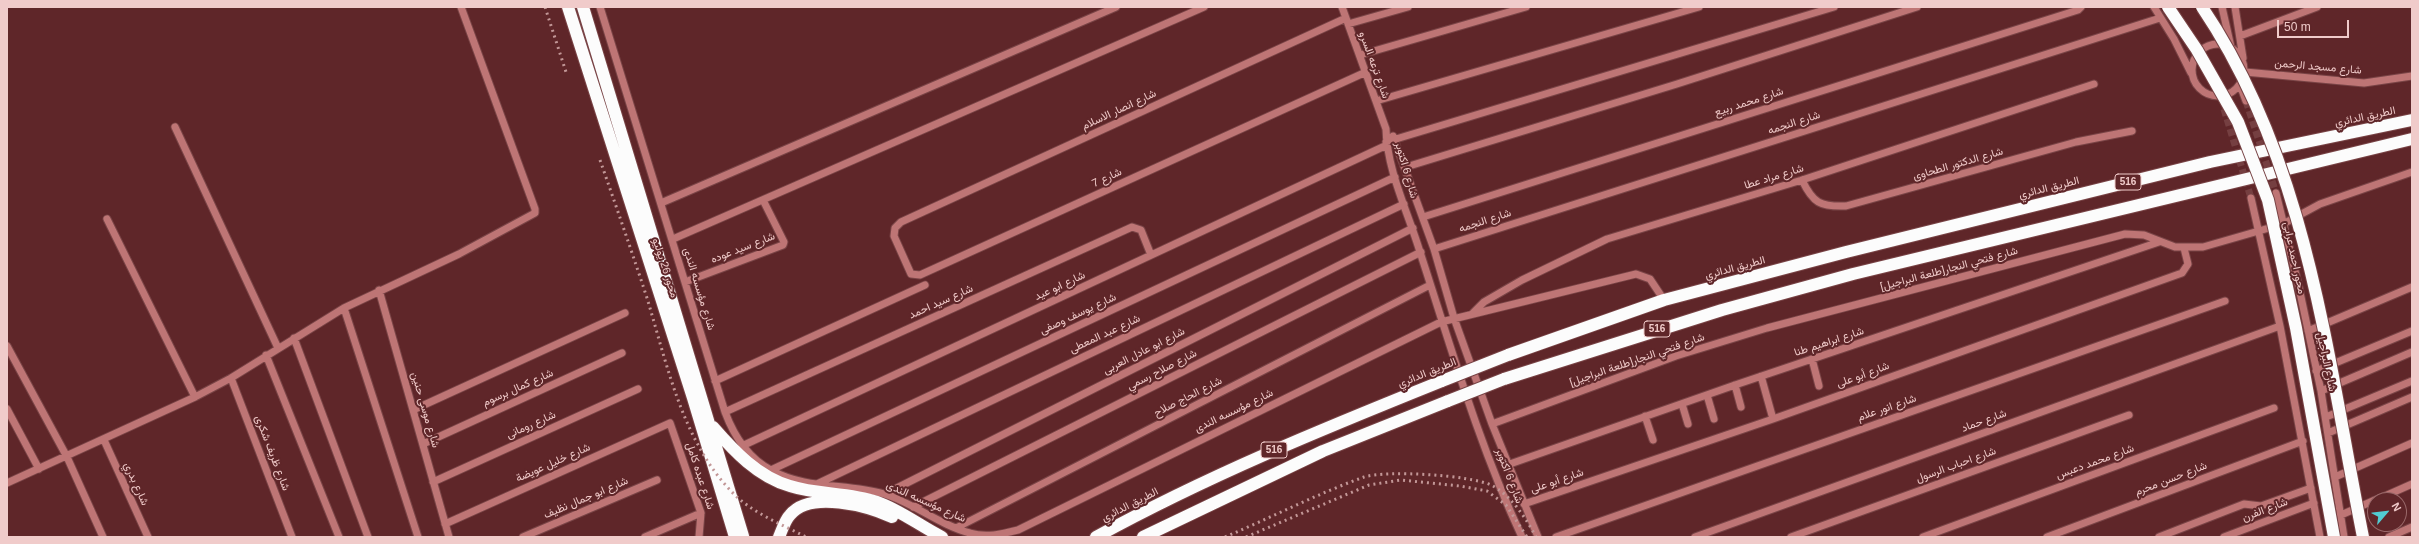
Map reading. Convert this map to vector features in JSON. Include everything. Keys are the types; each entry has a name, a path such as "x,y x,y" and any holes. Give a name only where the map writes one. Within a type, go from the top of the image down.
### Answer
{"highway":[{"name":"محور 26 يوليو","path":"568,7 691,391 735,537"},
{"name":"محور 26 يوليو","path":"583,7 711,425 743,537"},
{"name":"محور احمد عرابى","path":"2168,7 2198,50 2236,117 2268,200 2296,328 2334,537"},
{"name":"محور احمد عرابى","path":"2202,7 2224,38 2253,96 2270,135 2290,195 2329,353 2363,537"},
{"name":"الطريق الدائري","path":"1096,537 1310,434 1508,356 1664,300 1846,252 2210,162 2412,120"},
{"name":"516","path":"1143,537 1323,451 1504,379 1627,338 1853,274 2216,184 2412,139"},
{"path":"711,425 735,451 774,480 790,486 843,494 878,502 942,537"},
{"path":"779,537 790,514 805,505 824,502 849,504 887,515 924,537"},
{"path":"1086,537 1111,529"}],"street":[{"path":"7,483 67,457 195,397 231,378 344,308 379,290 459,254 535,213 535,209 461,7"},
{"name":"شارع مؤسسه الندى","path":"600,7 725,412 742,446 771,470 801,482 885,494 956,528 986,536 1018,530 1441,322 1636,274 1650,279 1664,300"},
{"path":"661,203 1116,7"},
{"path":"672,238 763,200 1204,7"},
{"name":"شارع ترعه السرو","path":"1342,7 1386,129"},
{"name":"شارع انصار الاسلام","path":"901,222 1347,21 1408,7"},
{"path":"1360,56 1526,7"},
{"path":"1376,101 1699,7"},
{"name":"شارع ابو عيد","path":"742,446 1151,255 1386,143 1834,7"},
{"path":"1406,167 1677,84 1917,7"},
{"name":"شارع محمد ربيع","path":"1423,217 2078,10 2081,7"},
{"path":"2154,7 2174,39 2197,86 2203,92 2220,97 2232,93 2240,85 2245,72 2235,7"},
{"path":"2209,7 2222,44"},
{"path":"2222,7 2231,47 2243,61"},
{"path":"2240,36 2317,7"},
{"name":"شارع النجمه","path":"1434,249 2160,18"},
{"path":"2192,76 2193,63 2199,52 2209,45 2222,44 2231,47"},
{"name":"شارع 7","path":"901,222 895,228 894,236 909,271 917,276 1366,72"},
{"name":"شارع مسجد الرحمن","path":"2245,72 2364,83 2412,76"},
{"name":"شارع مراد عطا","path":"1472,314 1484,302 1522,280 1607,239 1802,180 2094,84"},
{"path":"2240,85 2246,101"},
{"path":"2220,97 2224,109"},
{"path":"175,127 278,348"},
{"name":"شارع 6 اكتوبر","path":"1386,129 1396,139 1434,249 1454,318 1507,465 1538,537"},
{"name":"شارع 6 اكتوبر","path":"1386,129 1386,143 1395,177 1421,252 1441,322 1479,429 1522,537"},
{"name":"شارع الدكتور الطحاوى","path":"1802,180 1808,193 1816,202 1831,206 1846,206 2076,142 2132,131"},
{"name":"شارع فتحي النجار[طلعة البراجيل]","path":"1492,424 1676,356 1767,328 2118,235 2137,234 2159,242 2184,248 2203,247 2284,224 2320,204 2412,172"},
{"name":"شارع يوسف وصفى","path":"771,470 1395,177"},
{"name":"شارع البراجيل","path":"2276,193 2321,391 2344,537"},
{"path":"2252,198 2280,326 2320,537"},
{"name":"شارع سيد عوده","path":"685,282 783,245 784,242 763,200"},
{"name":"شارع عبد المعطى","path":"816,484 1404,204"},
{"path":"107,219 195,397"},
{"name":"شارع سيد احمد","path":"725,412 1132,226 1141,230 1151,255"},
{"name":"شارع ابو عادل العربى","path":"885,494 1412,228"},
{"name":"شارع ابراهيم طنا","path":"1507,465 1761,376 2159,242"},
{"name":"شارع أبو على","path":"1524,504 1773,419 2182,273 2188,264 2184,248"},
{"name":"شارع صلاح رسمي","path":"913,507 1421,252"},
{"path":"715,381 925,285"},
{"name":"شارع الحاج صلاح","path":"956,528 1430,285"},
{"path":"2308,331 2412,287"},
{"name":"شارع موسى حنين","path":"379,290 449,537"},
{"name":"شارع انور علام","path":"1556,537 2225,301"},
{"path":"344,308 418,537"},
{"path":"413,410 625,313"},
{"name":"شارع حماد","path":"1695,537 2280,326"},
{"path":"2316,371 2412,331"},
{"path":"294,338 368,537"},
{"path":"7,346 67,457 103,537"},
{"path":"2321,391 2412,352"},
{"name":"شارع كمال برسوم","path":"423,444 622,353"},
{"path":"266,355 339,537"},
{"path":"1812,359 1819,386"},
{"path":"1761,376 1773,419"},
{"name":"شارع ظريف شكرى","path":"231,378 292,537"},
{"path":"2326,417 2412,381"},
{"path":"1735,385 1741,407"},
{"name":"شارع رومانى","path":"433,482 638,389"},
{"path":"1707,395 1714,419"},
{"path":"2328,433 2412,396"},
{"path":"1682,404 1688,424"},
{"name":"شارع محمد دعبس","path":"1923,537 2274,408"},
{"path":"7,409 39,469"},
{"name":"شارع احباب الرسول","path":"1791,537 2129,415"},
{"path":"1645,416 1654,440"},
{"name":"شارع عبده كامل","path":"670,423 701,513 699,537"},
{"name":"شارع خليل عويضة","path":"445,524 670,423"},
{"name":"شارع بدري","path":"104,440 148,537"},
{"name":"شارع حسن محرم","path":"2047,537 2303,441"},
{"path":"2335,477 2412,443"},
{"name":"شارع ابو جمال نظيف","path":"523,537 657,480"},
{"path":"2394,492 2412,484"},
{"path":"2158,537 2244,504 2261,506 2311,488"},
{"name":"شارع الفرن","path":"2224,537 2314,503"},
{"path":"2341,515 2367,504"},
{"path":"645,537 701,513"},
{"path":"2389,537 2412,526"}],"tunnel":[{"path":"2246,101 2276,193"},
{"path":"2224,109 2251,198"}],"railway":[{"path":"545,7 566,72"},
{"path":"600,160 647,298 669,375 688,425 700,449 714,471 731,491 747,505 766,517 806,537"},
{"path":"1225,537 1347,483 1364,477 1390,474 1447,476 1480,481 1491,485 1511,500 1536,537"},
{"path":"1246,537 1369,485 1401,480 1460,486 1487,491 1506,505 1527,537"}]}
